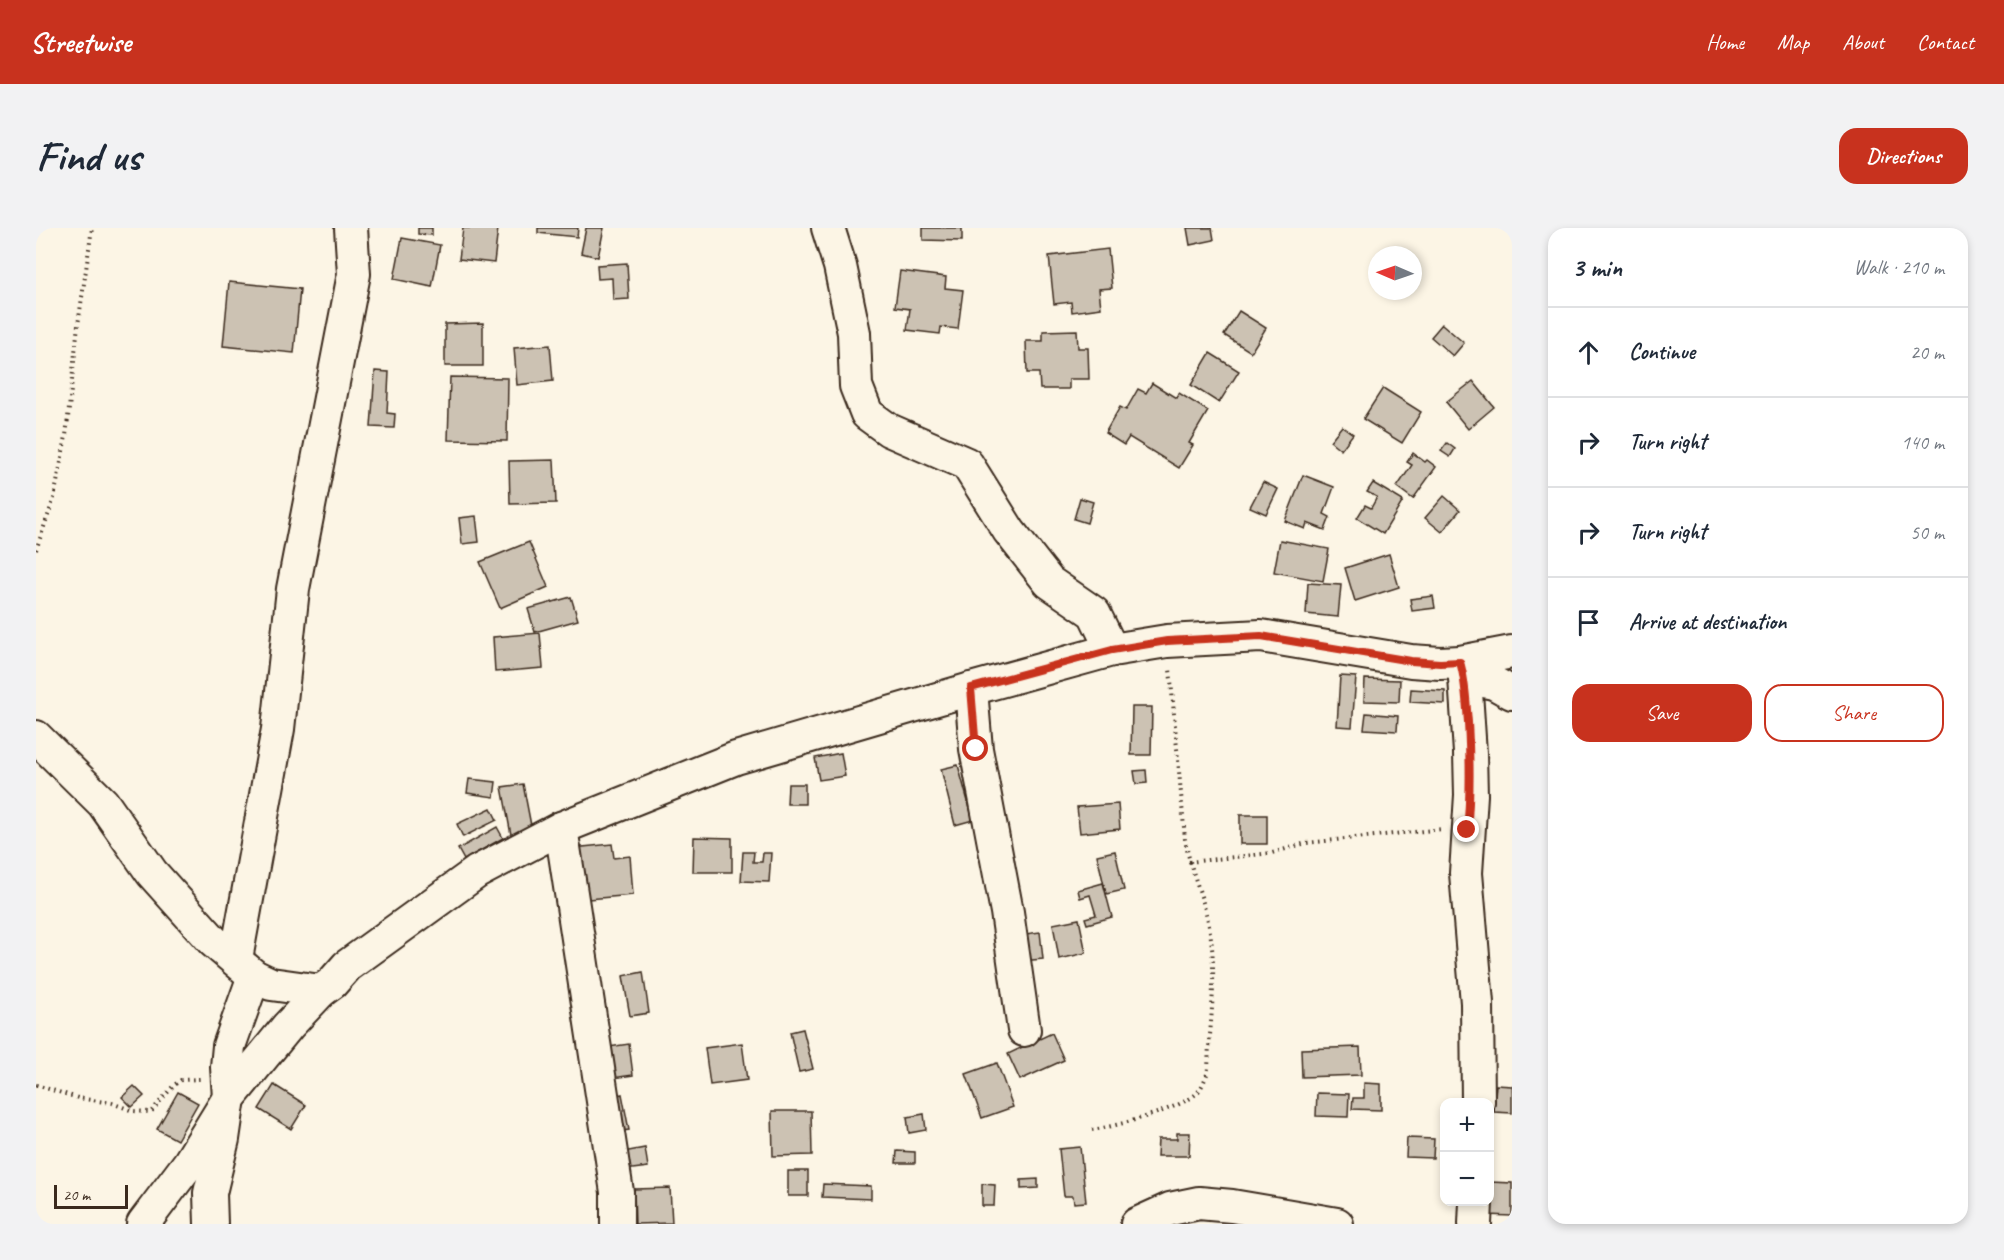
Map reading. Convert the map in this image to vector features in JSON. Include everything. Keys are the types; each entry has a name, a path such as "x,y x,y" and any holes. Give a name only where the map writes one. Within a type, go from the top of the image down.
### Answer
{"street":[{"path":"211,1224 210,1192 223,1139 229,1086 229,1046 245,967 278,729 293,589 354,274 351,228"},
{"path":"828,228 840,266 854,333 856,386 867,414 889,430 967,464 1009,531 1049,582 1094,613 1112,650"},
{"path":"143,1224 189,1164 229,1086 347,966 477,872 561,828 736,758 971,688 1112,650 1167,641 1261,636 1411,661 1440,663 1494,683 1512,693"},
{"path":"1462,670 1512,652"},
{"path":"1462,670 1470,784 1466,873 1477,1003 1478,1098"},
{"path":"971,688 976,749 1007,912 1024,1030"},
{"path":"36,737 103,803 152,873 213,941 245,967 271,984 321,991"},
{"path":"561,828 617,1192 617,1224"},
{"path":"1137,1224 1170,1209 1199,1203 1232,1206 1337,1224"},
{"path":"1475,1224 1476,1206"}],"path":[{"path":"36,550 54,498 66,436 78,325 92,228"},
{"path":"1092,1130 1151,1115 1181,1103 1197,1094 1207,1073 1211,1023 1210,932 1189,862 1185,839 1167,641"},
{"path":"1189,862 1272,853 1306,843 1432,829 1467,830"},
{"path":"36,1086 78,1098 111,1102 134,1111 151,1112 181,1080 216,1078 229,1086"}],"building":[{"path":"418,228 432,228 432,235 418,234"},
{"path":"463,228 498,228 494,263 459,259"},
{"path":"538,228 578,228 577,237 538,233"},
{"path":"586,228 604,228 598,257 581,253"},
{"path":"923,228 962,228 962,241 923,240"},
{"path":"1187,228 1212,228 1214,240 1190,245"},
{"path":"402,238 440,245 432,287 394,279"},
{"path":"1108,249 1112,288 1099,289 1101,308 1072,312 1071,302 1054,304 1049,256"},
{"path":"627,263 629,299 613,300 612,278 598,279 597,265"},
{"path":"900,271 946,277 945,288 963,290 958,329 941,327 940,334 907,330 910,309 895,307"},
{"path":"229,282 300,289 294,353 223,346"},
{"path":"1239,311 1266,328 1251,352 1224,335"},
{"path":"483,323 483,366 445,366 445,324"},
{"path":"1442,324 1464,343 1453,356 1431,337"},
{"path":"1077,330 1078,348 1088,348 1089,379 1069,379 1069,389 1040,389 1039,373 1027,373 1026,341 1043,341 1043,331"},
{"path":"550,345 553,381 517,385 514,348"},
{"path":"1210,353 1239,371 1219,403 1191,385"},
{"path":"375,371 389,372 387,413 395,414 394,428 371,427"},
{"path":"450,377 508,378 507,441 448,440"},
{"path":"1473,381 1494,407 1468,429 1446,402"},
{"path":"1152,383 1176,398 1179,393 1208,411 1189,443 1193,445 1179,468 1129,437 1124,445 1105,433 1120,407 1126,410 1138,389 1146,393"},
{"path":"1383,388 1421,412 1402,443 1363,419"},
{"path":"1342,426 1353,434 1341,450 1330,441"},
{"path":"1447,443 1455,449 1450,457 1441,451"},
{"path":"1413,453 1436,467 1413,499 1397,487 1412,465 1407,462"},
{"path":"554,460 556,503 510,504 509,461"},
{"path":"1303,475 1334,487 1324,514 1330,517 1325,530 1307,523 1305,529 1285,521"},
{"path":"1263,482 1278,489 1266,514 1250,507"},
{"path":"1373,483 1403,501 1383,534 1357,518 1365,505 1371,508 1377,497 1367,492"},
{"path":"1444,496 1460,510 1442,532 1425,518"},
{"path":"1080,498 1093,502 1087,523 1074,519"},
{"path":"476,516 479,542 462,544 459,518"},
{"path":"1280,540 1329,549 1323,581 1274,572"},
{"path":"529,542 548,587 500,608 480,562"},
{"path":"1389,554 1399,587 1355,601 1345,568"},
{"path":"1308,583 1341,585 1338,617 1306,614"},
{"path":"1433,596 1435,608 1412,611 1410,599"},
{"path":"571,597 578,620 535,632 528,609"},
{"path":"540,633 543,668 495,672 493,637"},
{"path":"1340,676 1356,677 1352,727 1337,726"},
{"path":"1365,679 1400,680 1399,702 1364,701"},
{"path":"1411,689 1445,691 1445,704 1410,702"},
{"path":"1132,707 1152,707 1151,755 1131,755"},
{"path":"1366,713 1398,716 1397,731 1364,729"},
{"path":"841,753 845,776 819,780 815,758"},
{"path":"958,765 973,820 955,825 941,769"},
{"path":"1146,770 1147,783 1136,784 1134,771"},
{"path":"469,779 496,782 494,797 467,793"},
{"path":"523,784 533,836 512,840 502,787"},
{"path":"788,784 805,784 805,804 787,804"},
{"path":"1118,804 1120,829 1080,833 1077,807"},
{"path":"491,808 497,820 463,837 457,824"},
{"path":"1240,815 1267,815 1267,844 1240,844"},
{"path":"497,827 503,838 464,860 458,849"},
{"path":"694,837 732,838 732,872 693,872"},
{"path":"612,844 614,858 630,856 633,895 577,900 573,848"},
{"path":"1115,851 1124,890 1106,894 1097,855"},
{"path":"743,852 754,852 753,862 762,862 763,853 771,853 769,882 741,881"},
{"path":"1103,883 1112,917 1087,924 1085,918 1096,915 1090,895 1080,898 1078,890"},
{"path":"1079,919 1086,953 1059,959 1053,924"},
{"path":"1040,932 1043,959 1021,961 1018,935"},
{"path":"643,972 649,1013 630,1016 623,976"},
{"path":"803,1029 813,1069 799,1072 790,1032"},
{"path":"1052,1033 1064,1060 1020,1080 1008,1054"},
{"path":"742,1043 747,1080 710,1085 705,1048"},
{"path":"629,1044 633,1075 606,1079 602,1048"},
{"path":"1360,1047 1361,1075 1302,1077 1301,1049"},
{"path":"997,1063 1013,1107 982,1118 966,1074"},
{"path":"1364,1083 1381,1084 1381,1110 1352,1109 1353,1098 1364,1098"},
{"path":"274,1085 306,1105 291,1129 259,1109"},
{"path":"1496,1085 1512,1086 1512,1113 1494,1112"},
{"path":"134,1086 144,1096 132,1107 122,1097"},
{"path":"178,1092 198,1103 177,1140 157,1129"},
{"path":"1317,1093 1349,1094 1348,1117 1316,1116"},
{"path":"622,1094 629,1130 615,1132 609,1097"},
{"path":"772,1111 811,1111 812,1155 773,1156"},
{"path":"924,1114 926,1130 909,1133 907,1117"},
{"path":"1177,1133 1190,1133 1189,1156 1157,1156 1158,1139 1177,1139"},
{"path":"1407,1138 1434,1139 1433,1158 1406,1157"},
{"path":"1080,1147 1086,1202 1074,1203 1073,1196 1064,1196 1059,1149"},
{"path":"645,1148 648,1167 625,1170 623,1152"},
{"path":"897,1151 915,1152 915,1163 896,1163"},
{"path":"788,1171 808,1171 808,1196 788,1196"},
{"path":"1038,1179 1038,1188 1021,1189 1021,1180"},
{"path":"1494,1182 1512,1183 1512,1216 1486,1215 1489,1206 1494,1206"},
{"path":"823,1184 871,1186 871,1199 822,1197"},
{"path":"982,1184 995,1185 994,1206 982,1206"},
{"path":"670,1188 672,1223 635,1224 634,1189"}],"route":[{"path":"976,749 971,688 1112,650 1167,641 1261,636 1411,661 1460,662 1465,677 1470,753 1467,830"}]}
